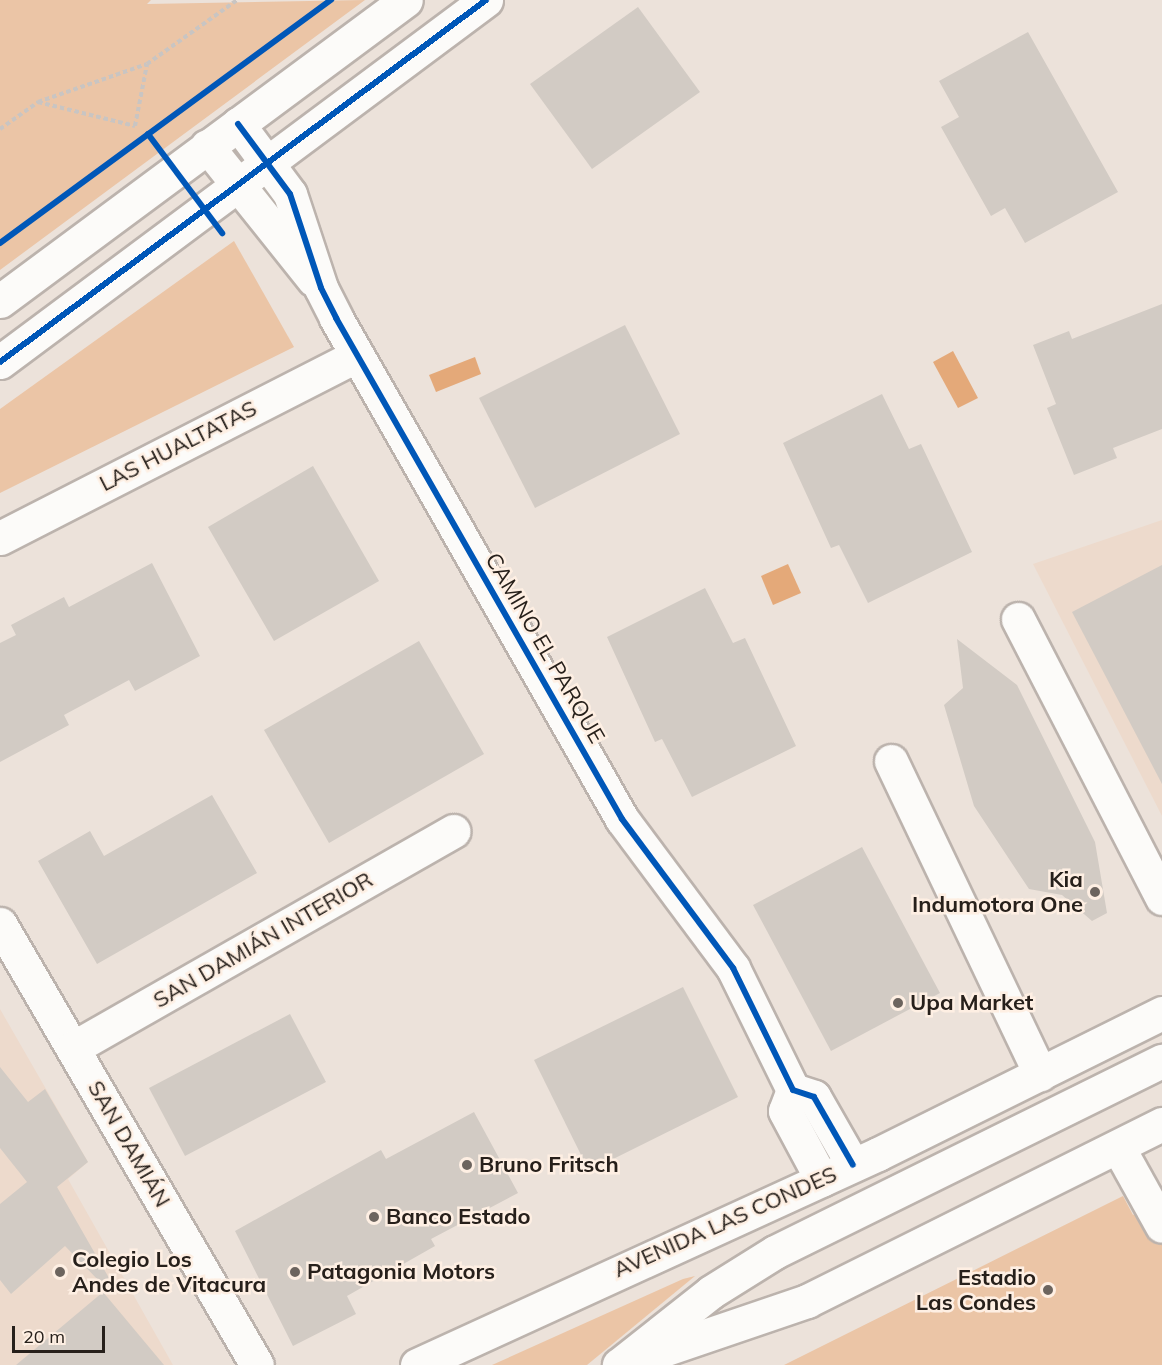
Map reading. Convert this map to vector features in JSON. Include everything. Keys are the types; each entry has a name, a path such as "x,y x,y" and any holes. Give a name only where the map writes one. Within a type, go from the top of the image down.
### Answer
{"street":[{"path":"0,301 406,0"},
{"path":"0,362 486,0"},
{"name":"CAMINO EL PARQUE","path":"238,124 267,161 296,206 321,288 357,356 622,819 733,968 793,1090"},
{"name":"CAMINO EL PARQUE","path":"207,146 236,185 321,288"},
{"name":"LAS HUALTATAS","path":"0,538 357,356"},
{"path":"1018,619 1162,898"},
{"path":"891,760 1040,1074"},
{"name":"SAN DAMIÁN INTERIOR","path":"73,1048 453,831"},
{"name":"SAN DAMIÁN","path":"0,924 257,1365"},
{"name":"AVENIDA LAS CONDES","path":"417,1365 447,1356 822,1180 1162,1013"},
{"name":"AVENIDA LAS CONDES","path":"619,1365 711,1292 775,1252 1162,1061"},
{"path":"822,1180 785,1112 793,1090 814,1097 853,1165"},
{"path":"619,1365 807,1301 1162,1124"},
{"path":"1118,1147 1150,1178 1162,1226"}],"path":[{"path":"0,129 38,102 147,64 237,0"},
{"path":"38,102 135,126 147,64"}],"shaded area":[{"path":"0,0 151,0 147,4 365,0 0,270"},
{"path":"234,241 294,347 0,493 0,409"},
{"path":"953,351 978,398 958,408 933,362"},
{"path":"475,357 481,374 436,392 429,375"},
{"path":"1162,520 1162,816 1033,564"},
{"path":"788,564 801,593 773,605 761,576"},
{"name":"Colegio Los Andes de Vitacura","path":"0,1009 88,1162 68,1179 173,1365 0,1365"},
{"name":"Estadio Las Condes","path":"1123,1196 1133,1215 1162,1199 1162,1365 784,1365"},
{"path":"695,1276 587,1365 492,1365 683,1279"}],"building":[{"path":"638,7 700,92 592,169 530,84"},
{"path":"1028,32 1118,192 1025,243 1005,208 991,216 941,127 959,117 939,81"},
{"path":"1162,304 1162,429 1113,448 1117,458 1074,475 1047,408 1056,404 1033,345 1069,331 1072,339"},
{"path":"625,325 680,434 535,508 479,398"},
{"path":"882,394 909,449 921,444 972,552 868,603 839,545 831,548 783,443"},
{"path":"313,466 379,581 274,641 208,527"},
{"path":"152,563 200,656 135,691 129,680 64,715 69,725 0,762 0,643 16,635 11,625 64,597 69,607"},
{"path":"1162,565 1162,784 1072,612"},
{"path":"705,588 733,643 745,638 796,746 692,797 662,739 655,742 607,637"},
{"path":"957,639 1017,685 1095,842 1107,913 1092,921 1062,895 1029,889 974,806 944,705 963,688"},
{"path":"419,641 484,754 329,843 264,730"},
{"path":"212,795 257,873 97,964 38,861 90,831 104,856"},
{"path":"862,847 940,993 831,1051 753,905"},
{"path":"683,987 738,1097 589,1171 534,1060"},
{"path":"290,1014 326,1082 185,1156 149,1088"},
{"path":"0,1067 28,1102 45,1089 88,1162 57,1187 109,1278 102,1284 65,1246 11,1294 0,1280 0,1204 27,1182 0,1148"},
{"path":"474,1112 518,1193 431,1239 435,1246 347,1296 356,1314 293,1346 235,1231 381,1150 386,1159"},
{"path":"103,1292 164,1365 16,1365"}],"cycle path":[{"path":"0,243 331,0"},
{"path":"0,362 486,0"},
{"path":"238,124 290,194 321,288 336,318 622,819 733,968 793,1090 814,1097 853,1165"},
{"path":"148,134 222,233"}],"place":[{"name":"Kia Indumotora One","path":"1095,892"},
{"name":"Upa Market","path":"898,1003"},
{"name":"Bruno Fritsch","path":"467,1165"},
{"name":"Banco Estado","path":"374,1217"},
{"name":"Colegio Los Andes de Vitacura","path":"60,1272"},
{"name":"Patagonia Motors","path":"295,1272"},
{"name":"Estadio Las Condes","path":"1048,1290"}]}
